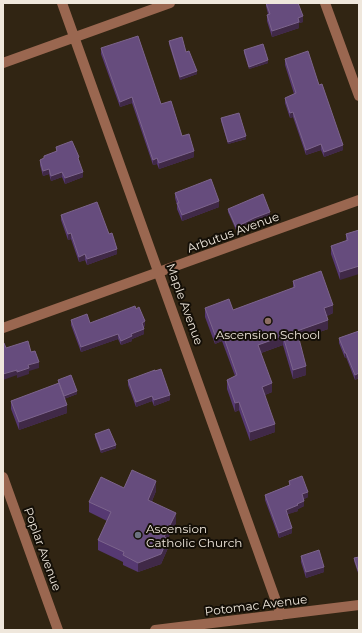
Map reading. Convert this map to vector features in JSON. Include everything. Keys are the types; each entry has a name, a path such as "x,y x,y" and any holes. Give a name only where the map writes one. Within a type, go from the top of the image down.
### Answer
{"street":[{"name":"Maple Avenue","path":"62,3 281,615"},
{"path":"3,63 170,3"},
{"path":"326,3 359,96"},
{"name":"Arbutus Avenue","path":"3,328 359,200"},
{"name":"Poplar Avenue","path":"3,477 58,630"},
{"name":"Potomac Avenue","path":"155,630 359,605"}],"building":[{"path":"266,3 298,3 303,16 298,18 299,22 272,31 267,15 270,14"},
{"path":"138,36 161,104 171,101 182,136 189,134 194,151 159,163 157,158 153,160 132,97 120,102 101,48"},
{"path":"182,37 186,52 189,51 197,71 180,77 169,41"},
{"path":"263,44 268,60 249,67 244,50"},
{"path":"308,51 319,85 322,84 343,145 324,152 321,144 306,150 293,112 290,113 285,98 296,93 285,59"},
{"path":"239,113 246,136 228,142 221,118"},
{"path":"72,141 79,157 78,158 83,172 65,178 62,172 51,176 49,169 43,171 40,160 44,158 44,156 57,151 56,147"},
{"path":"211,179 219,201 182,215 175,193"},
{"path":"263,194 270,212 236,227 228,209"},
{"path":"97,202 109,234 112,233 117,249 87,259 85,254 79,257 71,233 68,234 61,215"},
{"path":"359,230 359,266 340,272 331,246 348,240 346,234"},
{"path":"321,271 333,305 324,308 328,320 297,331 306,366 293,370 283,336 258,345 272,383 262,387 275,424 250,432 239,402 235,403 227,380 237,375 222,332 215,335 205,308 229,299 233,310 295,287 293,281"},
{"path":"135,306 136,309 139,307 145,321 142,323 144,329 131,334 132,336 121,341 118,334 81,347 71,320 87,314 90,323"},
{"path":"359,331 359,373 355,375 339,338"},
{"path":"28,341 31,352 35,351 39,362 28,365 29,368 17,372 17,370 3,374 3,343 6,348"},
{"path":"161,369 170,395 154,400 152,396 136,402 128,380"},
{"path":"71,375 77,391 64,396 58,380"},
{"path":"59,383 67,405 19,422 11,401"},
{"path":"109,429 116,445 101,450 95,434"},
{"name":"Ascension Catholic Church","path":"132,470 156,481 148,500 176,513 164,537 168,538 161,554 138,563 123,555 124,552 98,540 111,512 89,502 101,477 124,488"},
{"path":"302,476 308,492 302,494 304,501 286,510 292,528 279,533 265,495 290,485 289,481"},
{"path":"319,550 324,567 306,572 301,556"},
{"path":"359,557 359,573 354,558"}],"place":[{"name":"Ascension School","path":"268,321"},
{"name":"Ascension Catholic Church","path":"138,535"}]}
